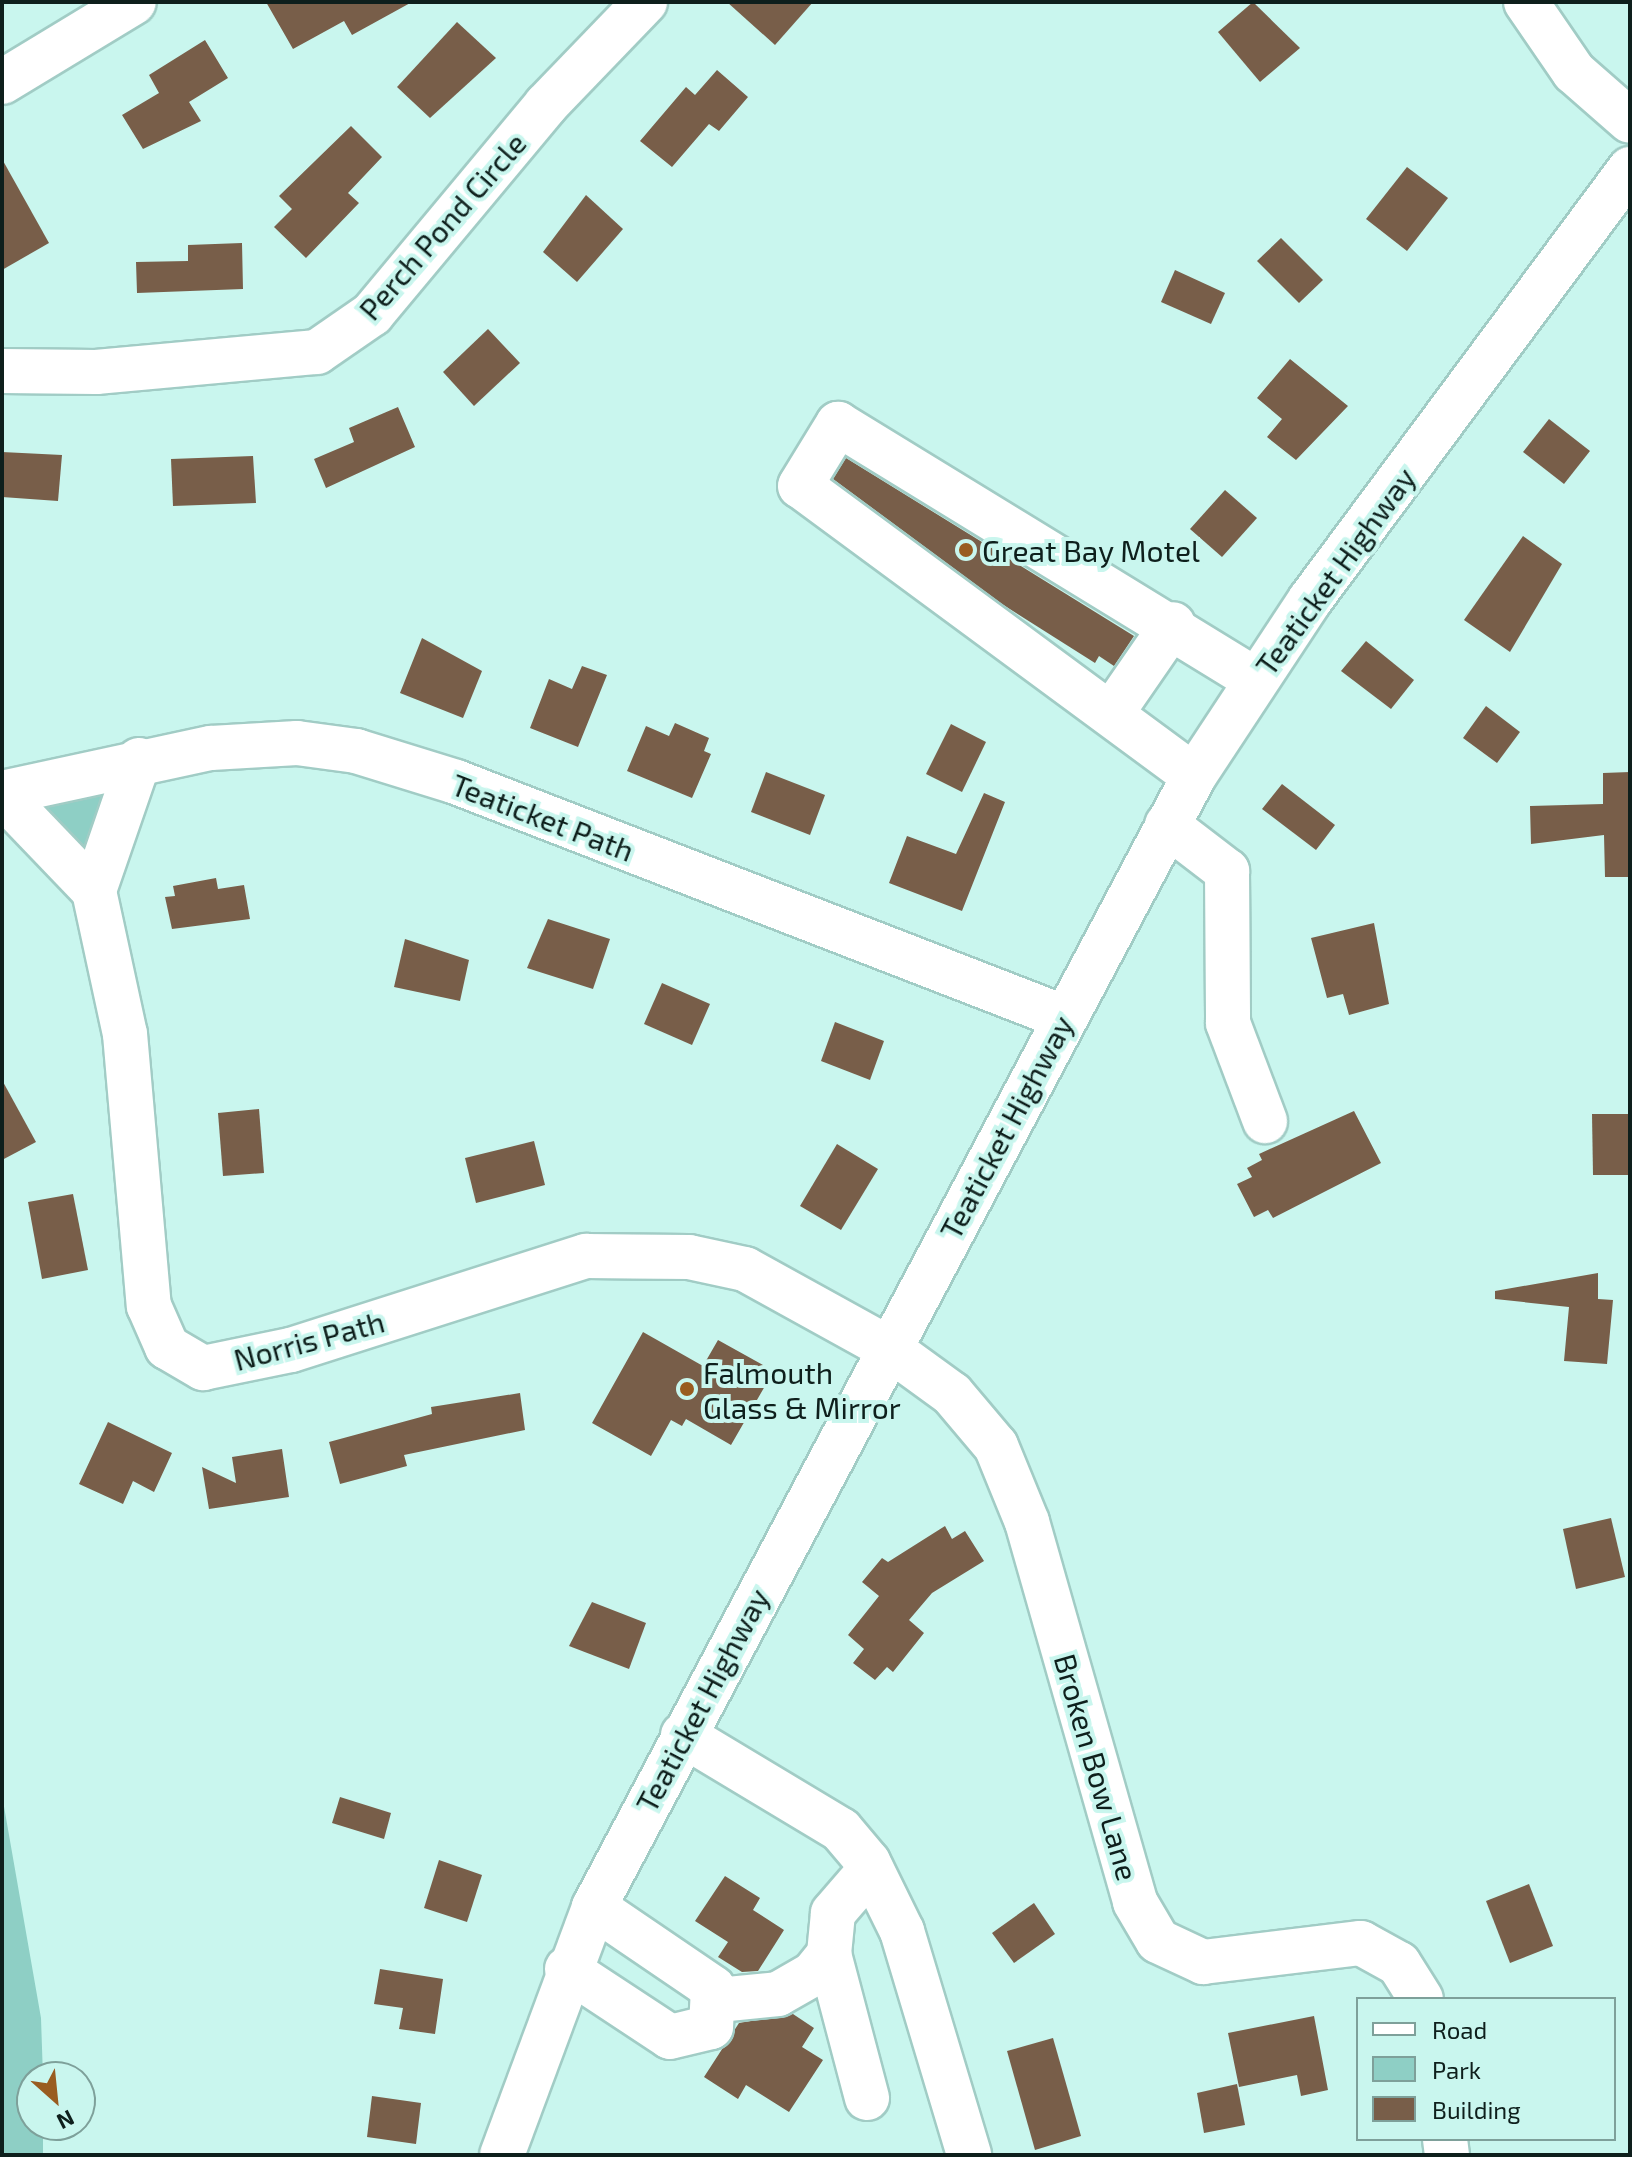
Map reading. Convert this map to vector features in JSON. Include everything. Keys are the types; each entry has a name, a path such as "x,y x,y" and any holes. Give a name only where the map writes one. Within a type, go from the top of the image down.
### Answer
{"street":[{"path":"2,82 134,2"},
{"name":"Perch Pond Circle","path":"2,371 143,369 317,352 372,314 546,105 645,2"},
{"path":"1526,2 1574,72 1630,121"},
{"name":"Teaticket Highway","path":"502,2155 567,1969 594,1907 1063,1017 1194,776 1256,680 1630,169"},
{"path":"1194,776 800,486 838,424 1173,624 1256,680"},
{"path":"1111,714 1173,624"},
{"name":"Teaticket Path","path":"2,794 139,760 297,743 356,751 456,782 1063,1017"},
{"path":"2,794 94,891 139,760"},
{"path":"1167,825 1227,871 1228,1023 1265,1121"},
{"name":"Norris Path","path":"94,891 127,1049 149,1306 167,1347 203,1368 291,1350 586,1256 639,1253 745,1269 890,1349"},
{"name":"Broken Bow Lane","path":"890,1349 952,1394 996,1446 1027,1522 1135,1902 1158,1941 1203,1962 1361,1943 1399,1964 1420,1997"},
{"path":"683,1735 841,1830 871,1869 902,1931 969,2155"},
{"path":"867,2098 829,1954 833,1913 871,1869"},
{"path":"567,1969 670,2037 711,2027 718,2000 713,1988 594,1907"},
{"path":"718,2000 778,1994 813,1974 829,1954"}],"green space":[{"path":"105,791 91,867 38,805"},
{"path":"2,1795 41,2018 42,2061 16,2061 16,2141 43,2141 43,2155 2,2155"}],"building":[{"path":"266,2 412,2 352,35 344,21 293,49"},
{"path":"727,2 813,2 775,45"},
{"path":"1253,2 1300,48 1260,82 1218,32"},
{"path":"457,22 496,58 430,118 397,87"},
{"path":"205,40 228,78 189,102 201,121 143,149 122,115 159,93 149,75"},
{"path":"717,70 748,97 719,131 709,124 672,167 640,141 686,87 695,95"},
{"path":"351,126 382,157 348,193 359,203 306,258 274,227 292,209 279,196"},
{"path":"2,159 49,243 2,270"},
{"path":"1407,167 1448,198 1407,251 1366,219"},
{"path":"586,195 623,229 577,282 543,252"},
{"path":"1281,238 1323,280 1299,303 1257,261"},
{"path":"242,243 243,289 137,293 136,262 188,261 188,245"},
{"path":"1175,270 1225,293 1211,324 1161,302"},
{"path":"488,329 520,363 474,406 443,372"},
{"path":"1290,359 1348,406 1296,460 1267,437 1282,419 1257,398"},
{"path":"398,407 415,447 326,488 314,459 354,442 349,428"},
{"path":"1549,419 1590,451 1564,484 1523,452"},
{"path":"2,452 62,455 58,501 2,497"},
{"path":"253,456 256,503 173,506 171,459"},
{"name":"Great Bay Motel","path":"846,458 1134,636 1114,666 1099,656 1095,663 1002,604 833,479"},
{"path":"1225,490 1257,518 1222,557 1190,529"},
{"path":"1523,536 1562,564 1510,652 1464,620"},
{"path":"422,638 482,671 463,718 400,693"},
{"path":"1366,641 1414,680 1391,709 1341,671"},
{"path":"582,666 607,675 578,747 530,728 549,679 572,689"},
{"path":"1486,706 1520,732 1497,763 1463,738"},
{"path":"675,723 709,738 704,751 711,754 692,798 627,771 646,726 669,736"},
{"path":"951,724 986,742 962,792 926,774"},
{"path":"766,772 825,795 810,835 751,812"},
{"path":"1630,772 1630,877 1605,877 1604,835 1531,844 1530,806 1603,804 1603,773"},
{"path":"1282,784 1335,825 1316,850 1262,809"},
{"path":"984,793 1005,802 962,911 889,883 907,836 956,854"},
{"path":"216,878 218,889 244,885 250,919 172,929 165,897 175,896 173,886"},
{"path":"548,919 610,939 593,989 527,968"},
{"path":"1374,923 1389,1004 1349,1015 1343,994 1327,998 1311,938"},
{"path":"405,939 469,960 460,1001 394,987"},
{"path":"662,983 710,1004 692,1045 644,1024"},
{"path":"835,1022 884,1041 870,1080 821,1061"},
{"path":"2,1080 36,1142 2,1160"},
{"path":"259,1109 264,1173 223,1176 218,1113"},
{"path":"1354,1111 1381,1163 1273,1218 1268,1210 1254,1217 1237,1184 1252,1177 1247,1168 1262,1160 1259,1154"},
{"path":"1592,1114 1630,1114 1630,1175 1593,1175"},
{"path":"534,1141 545,1185 476,1203 465,1158"},
{"path":"837,1144 878,1169 841,1230 800,1206"},
{"path":"73,1194 88,1270 42,1279 28,1202"},
{"path":"1598,1273 1598,1299 1613,1300 1607,1364 1564,1361 1569,1307 1495,1299 1495,1291"},
{"name":"Falmouth Glass & Mirror","path":"643,1332 703,1366 718,1340 763,1365 759,1373 769,1379 731,1445 686,1419 682,1426 671,1420 651,1456 592,1423"},
{"path":"520,1393 525,1430 404,1455 407,1466 340,1484 329,1442 432,1414 431,1407"},
{"path":"108,1422 172,1453 154,1492 133,1481 123,1504 79,1484"},
{"path":"282,1449 289,1497 209,1509 202,1467 236,1483 232,1457"},
{"path":"1611,1518 1625,1577 1576,1589 1563,1529"},
{"path":"945,1526 952,1539 965,1531 984,1561 932,1593 909,1620 924,1633 893,1672 887,1667 875,1680 853,1663 864,1649 848,1635 879,1596 862,1582 882,1558 888,1562"},
{"path":"592,1602 646,1623 629,1669 569,1646"},
{"path":"340,1797 391,1813 384,1839 332,1823"},
{"path":"439,1860 482,1875 467,1922 424,1908"},
{"path":"725,1876 760,1898 753,1910 784,1930 758,1971 742,1972 718,1957 728,1942 695,1921"},
{"path":"1529,1884 1553,1946 1510,1963 1486,1901"},
{"path":"1034,1903 1055,1934 1014,1963 992,1933"},
{"path":"380,1969 443,1979 435,2034 399,2029 403,2008 374,2004"},
{"path":"793,2014 814,2028 802,2047 823,2060 789,2112 746,2085 738,2099 704,2077 739,2023"},
{"path":"1314,2016 1328,2090 1301,2096 1297,2075 1239,2087 1228,2033"},
{"path":"1053,2038 1081,2136 1035,2150 1007,2051"},
{"path":"1237,2084 1245,2125 1204,2133 1197,2093"},
{"path":"372,2096 421,2103 416,2144 367,2137"}],"place":[{"name":"Great Bay Motel","path":"966,550"},
{"name":"Falmouth Glass & Mirror","path":"687,1389"}]}
